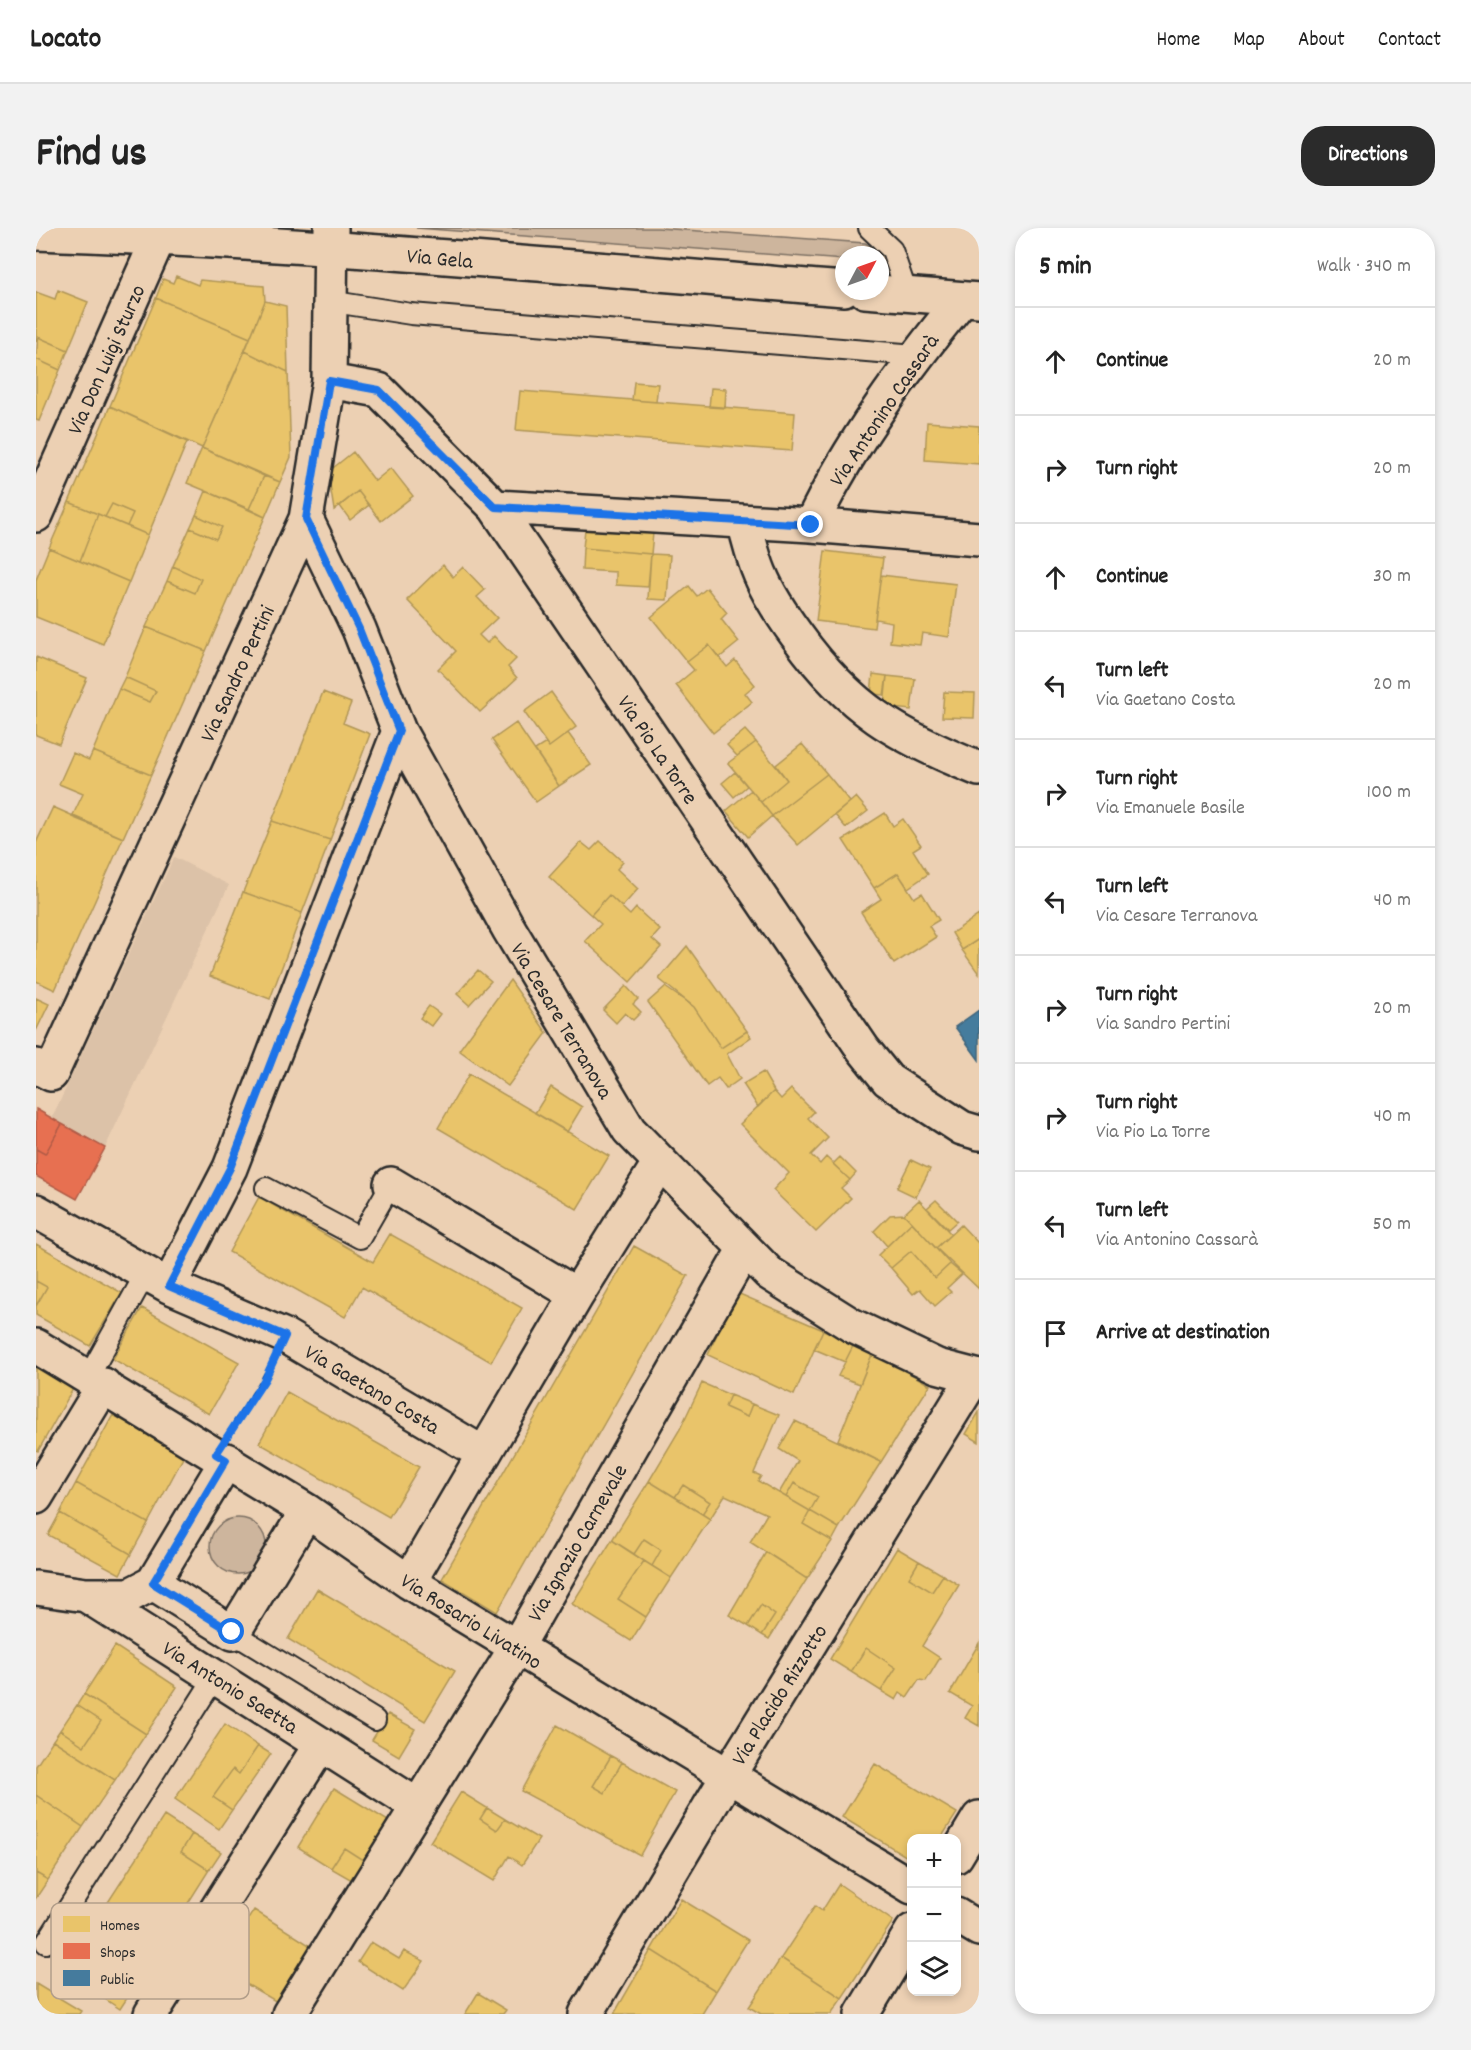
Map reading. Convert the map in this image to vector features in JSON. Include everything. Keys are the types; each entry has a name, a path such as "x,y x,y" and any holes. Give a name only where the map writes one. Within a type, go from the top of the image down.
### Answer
{"street":[{"name":"Via Gela","path":"36,233 159,237 331,238 835,288"},
{"name":"Via Don Luigi Sturzo","path":"36,515 159,237"},
{"name":"Via Sandro Pertini","path":"44,1070 306,519 329,381 328,301 331,238"},
{"path":"889,293 971,299"},
{"name":"Via Antonino Cassarà","path":"811,525 835,475 916,355 971,299"},
{"name":"Via Pio La Torre","path":"329,381 379,390 495,507 863,1049 888,1080 962,1128 979,1133"},
{"path":"495,507 811,525 979,539"},
{"name":"Via Cesare Terranova","path":"306,519 359,629 399,731 509,929 629,1130 769,1273 853,1326 937,1366 976,1377"},
{"path":"744,522 760,575 787,622 820,668 871,716 905,737 979,769"},
{"path":"158,1279 230,1168 399,731"},
{"path":"409,1582 577,1295 660,1162"},
{"path":"391,1184 577,1295"},
{"name":"Via Gaetano Costa","path":"36,1211 158,1279 285,1336 484,1454"},
{"name":"Via Ignazio Carnevale","path":"289,2014 516,1648 744,1250"},
{"name":"Via Rosario Livatino","path":"36,1346 308,1510 409,1582 907,1884"},
{"name":"Via Placido Rizzotto","path":"586,2014 728,1776 976,1377"},
{"path":"36,1497 97,1381"},
{"path":"86,1595 130,1595 153,1583 221,1457"},
{"path":"153,1583 232,1632 308,1510"},
{"name":"Via Antonio Saetta","path":"36,1588 86,1595 418,1806"},
{"path":"221,1903 321,1744"},
{"path":"961,1849 979,1818"},
{"path":"961,1918 979,1929"},
{"path":"862,2014 907,1939"},
{"path":"151,2014 160,1999"}],"lane":[{"path":"869,228 892,250 907,294"},
{"path":"328,301 411,314 916,355"},
{"path":"266,1188 360,1238 391,1184"},
{"path":"97,1381 158,1279"},
{"path":"232,1632 375,1720"},
{"path":"71,1903 215,1677"},
{"path":"46,1942 51,1934"}],"path":[{"path":"221,1457 265,1379 285,1336"}],"shaded area":[{"path":"416,228 658,228 865,243 871,246 835,246 835,259"},
{"path":"174,857 229,885 105,1148 52,1118"},
{"path":"232,1518 244,1518 254,1522 262,1530 266,1546 262,1562 254,1570 244,1574 232,1574 222,1570 214,1562 210,1552 210,1540 214,1530 222,1522"}],"building: Homes":[{"path":"176,276 198,285 200,280 264,286 265,301 250,338 156,298 163,279 173,283"},
{"path":"58,290 88,302 68,350 38,337 36,342 36,292 55,299"},
{"path":"156,298 250,338 202,448 110,406"},
{"path":"265,301 286,306 288,372 245,351"},
{"path":"38,337 68,350 60,370 36,359"},
{"path":"245,351 288,372 291,457 280,482 202,448"},
{"path":"36,359 60,370 39,421 36,420"},
{"path":"634,382 658,384 656,402 632,400"},
{"path":"711,388 726,389 725,408 709,407"},
{"path":"520,391 795,413 792,451 516,430"},
{"path":"110,406 187,442 148,535 127,526 133,513 112,504 105,517 69,502"},
{"path":"927,422 979,426 979,464 925,460"},
{"path":"202,448 264,476 249,509 187,483"},
{"path":"353,452 375,481 391,468 413,496 381,521 358,491 334,510 328,472"},
{"path":"264,476 280,482 265,517 249,509"},
{"path":"206,491 265,517 206,651 146,627 167,581 195,593 201,579 173,566 190,528 216,539 222,527 196,515"},
{"path":"358,491 369,505 350,520 340,506"},
{"path":"69,502 98,514 80,561 49,548"},
{"path":"112,504 133,513 127,526 105,517"},
{"path":"98,514 148,535 129,582 80,561"},
{"path":"196,515 222,527 216,539 190,528"},
{"path":"585,529 653,533 651,554 583,548"},
{"path":"49,548 129,582 103,644 36,617 36,580"},
{"path":"583,548 651,554 648,587 616,585 616,572 582,570"},
{"path":"825,551 883,558 874,628 816,621"},
{"path":"651,554 670,555 667,600 648,599"},
{"path":"443,565 453,577 463,567 485,590 477,597 497,618 479,635 487,643 494,636 516,659 508,667 517,678 480,712 438,669 456,651 407,600"},
{"path":"173,566 201,579 195,593 167,581"},
{"path":"881,575 956,584 949,637 922,633 920,645 890,642 892,622 875,619"},
{"path":"689,586 697,596 707,588 727,613 721,619 739,642 719,658 709,645 687,662 651,617"},
{"path":"146,627 206,651 151,775 93,751 119,689 150,702 156,691 125,677"},
{"path":"709,645 727,667 735,660 755,685 745,693 752,702 713,733 676,685 694,670 687,662"},
{"path":"36,657 87,678 59,744 36,735"},
{"path":"873,674 887,676 884,695 871,694"},
{"path":"887,676 915,679 911,710 884,707"},
{"path":"125,677 156,691 150,702 119,689"},
{"path":"323,692 351,703 343,723 370,734 330,840 272,821"},
{"path":"551,692 576,727 549,747 524,712"},
{"path":"944,692 975,693 974,718 942,717"},
{"path":"516,723 559,786 536,802 492,740"},
{"path":"745,730 756,742 737,756 727,745"},
{"path":"568,733 591,765 559,786 535,750 546,743 549,747"},
{"path":"756,742 787,780 761,802 728,763"},
{"path":"802,744 827,774 772,816 761,802 787,780 776,765"},
{"path":"93,751 151,775 123,838 72,817 83,794 59,784 73,753 89,760"},
{"path":"735,772 747,786 734,797 722,783"},
{"path":"827,774 850,802 798,845 772,816"},
{"path":"751,790 772,816 748,837 726,811"},
{"path":"856,797 868,811 846,828 835,815"},
{"path":"53,807 123,838 55,990 36,981 36,843"},
{"path":"885,813 893,826 903,819 921,845 913,850 928,874 908,888 898,873 874,888 843,840"},
{"path":"272,821 330,840 302,913 243,892"},
{"path":"600,841 623,862 617,869 638,889 622,907 609,895 591,915 549,877 581,842 591,850"},
{"path":"898,873 914,898 922,893 939,920 929,926 936,937 894,964 861,912 881,899 874,888"},
{"path":"243,892 302,913 270,999 210,976"},
{"path":"609,895 630,915 636,908 660,930 652,939 661,947 630,982 585,941 601,924 591,915"},
{"path":"979,915 979,939 962,950 952,933"},
{"path":"979,939 979,974 962,950"},
{"path":"687,946 747,1031 721,1048 694,1007 659,979"},
{"path":"478,970 491,981 469,1005 457,994"},
{"path":"510,980 547,1033 508,1086 459,1050"},
{"path":"626,986 638,999 633,1004 641,1012 633,1020 625,1013 616,1023 603,1010"},
{"path":"665,987 694,1007 721,1048 747,1031 751,1037 727,1054 740,1079 726,1089 718,1078 707,1086 648,1002"},
{"path":"36,998 49,1004 36,1031"},
{"path":"429,1006 440,1014 431,1026 420,1018"},
{"path":"763,1072 774,1091 758,1107 743,1084"},
{"path":"469,1074 609,1156 577,1209 438,1128"},
{"path":"551,1087 582,1107 567,1132 535,1113"},
{"path":"791,1089 814,1112 808,1118 828,1138 811,1155 820,1164 826,1157 850,1180 841,1188 851,1198 816,1232 773,1190 789,1173 740,1124 774,1091 781,1099"},
{"path":"840,1157 856,1173 850,1180 833,1164"},
{"path":"911,1160 930,1169 916,1197 897,1188"},
{"path":"259,1197 373,1262 390,1234 522,1308 491,1362 362,1287 345,1317 229,1252"},
{"path":"919,1200 951,1234 936,1248 904,1214"},
{"path":"936,1200 957,1221 948,1229 927,1208"},
{"path":"904,1214 912,1222 887,1246 874,1231 890,1215"},
{"path":"912,1222 950,1264 935,1278 911,1251 891,1268 878,1255"},
{"path":"961,1225 979,1244 979,1289 936,1248"},
{"path":"36,1244 122,1293 90,1346 36,1315 36,1306 47,1287 36,1281"},
{"path":"634,1246 688,1276 497,1612 442,1579"},
{"path":"911,1251 935,1278 950,1264 962,1274 947,1288 951,1292 935,1306 920,1289 913,1294 891,1268"},
{"path":"36,1281 47,1287 36,1306"},
{"path":"735,1292 823,1330 794,1395 708,1355"},
{"path":"142,1308 239,1362 209,1414 113,1359"},
{"path":"823,1330 855,1342 845,1362 814,1349"},
{"path":"855,1342 873,1352 860,1384 838,1376"},
{"path":"873,1352 930,1385 881,1462 838,1440"},
{"path":"36,1365 74,1387 38,1451 36,1450"},
{"path":"702,1383 730,1395 725,1407 747,1417 752,1404 779,1415 754,1473 761,1476 758,1481 810,1511 803,1524 832,1541 807,1579 750,1542 767,1514 725,1495 710,1519 702,1514 710,1502 683,1485 675,1497 649,1481 680,1429"},
{"path":"287,1392 419,1467 389,1517 259,1443"},
{"path":"730,1395 752,1404 747,1417 725,1407"},
{"path":"979,1412 979,1442 966,1434"},
{"path":"113,1415 185,1454 148,1523 76,1483"},
{"path":"795,1421 881,1462 839,1528 810,1511 818,1497 794,1483 786,1497 779,1493 798,1461 779,1449"},
{"path":"649,1481 710,1519 671,1578 652,1566 661,1550 644,1539 634,1554 612,1540"},
{"path":"76,1483 148,1523 131,1554 60,1513"},
{"path":"794,1483 818,1497 810,1511 786,1497"},
{"path":"683,1485 710,1502 702,1514 675,1497"},
{"path":"810,1511 839,1528 832,1541 803,1524"},
{"path":"60,1513 131,1554 120,1574 48,1535"},
{"path":"644,1539 661,1550 652,1566 634,1554"},
{"path":"612,1540 644,1561 618,1599 646,1617 631,1641 572,1604"},
{"path":"897,1548 919,1561 909,1578 932,1592 943,1575 959,1585 922,1646 940,1658 926,1681 919,1680 907,1698 900,1693 896,1700 881,1691 896,1668 866,1648 851,1672 830,1659"},
{"path":"766,1552 807,1579 769,1639 762,1635 775,1615 761,1605 748,1626 729,1615"},
{"path":"644,1561 671,1578 646,1617 618,1599"},
{"path":"919,1561 943,1575 932,1592 909,1578"},
{"path":"317,1589 455,1671 425,1721 288,1639"},
{"path":"761,1605 775,1615 762,1635 748,1626"},
{"path":"979,1643 979,1726 965,1718 972,1706 950,1693"},
{"path":"115,1646 177,1687 146,1734 84,1694"},
{"path":"866,1648 896,1668 881,1691 851,1672"},
{"path":"84,1694 146,1734 115,1780 53,1740 60,1730 84,1746 101,1721 77,1705"},
{"path":"77,1705 101,1721 84,1746 60,1730"},
{"path":"388,1714 415,1729 399,1756 372,1740"},
{"path":"225,1724 258,1746 239,1774 233,1769 213,1797 232,1810 219,1829 175,1799"},
{"path":"557,1725 611,1756 593,1786 605,1793 622,1762 675,1792 640,1855 521,1791"},
{"path":"53,1740 115,1780 83,1827 36,1795 36,1766"},
{"path":"258,1746 271,1754 232,1810 213,1797 233,1769 239,1774"},
{"path":"611,1756 622,1762 605,1793 593,1786"},
{"path":"875,1764 957,1813 944,1834 907,1834 907,1857 842,1817"},
{"path":"334,1788 393,1824 369,1864 344,1848 331,1868 298,1847"},
{"path":"461,1792 487,1808 480,1819 497,1830 505,1819 539,1839 522,1865 509,1856 494,1881 430,1842"},
{"path":"36,1795 83,1827 48,1880 36,1873"},
{"path":"487,1808 505,1819 497,1830 480,1819"},
{"path":"164,1816 192,1834 181,1852 209,1870 188,1903 107,1903"},
{"path":"192,1834 221,1852 209,1870 181,1852"},
{"path":"344,1848 369,1864 357,1883 331,1868"},
{"path":"36,1873 48,1880 36,1898"},
{"path":"839,1884 893,1921 842,1998 781,1958 815,1906 822,1911"},
{"path":"681,1899 748,1940 716,1991 651,1950"},
{"path":"254,1910 314,1948 279,2003 249,1986 249,1918"},
{"path":"371,1942 399,1959 404,1951 424,1961 403,1991 358,1962"},
{"path":"651,1950 716,1991 702,2014 614,2014"},
{"path":"781,1958 842,1998 831,2014 761,2014 749,2007"},
{"path":"36,1984 51,1993 51,1999 61,1999 81,2011 79,2014 36,2014"},
{"path":"478,1993 506,2010 503,2014 465,2014"},
{"path":"105,1999 126,1999 120,2009"}],"building: Shops":[{"path":"36,1109 62,1124 45,1154 36,1149"},
{"path":"62,1124 105,1148 77,1199 36,1176 36,1149 45,1154"}],"building: Public":[{"path":"979,1010 979,1060 955,1027"}],"route":[{"path":"232,1632 153,1583 226,1460 216,1454 265,1379 285,1336 169,1286 230,1168 399,731 359,629 306,519 329,381 379,390 495,507 811,525"}]}
